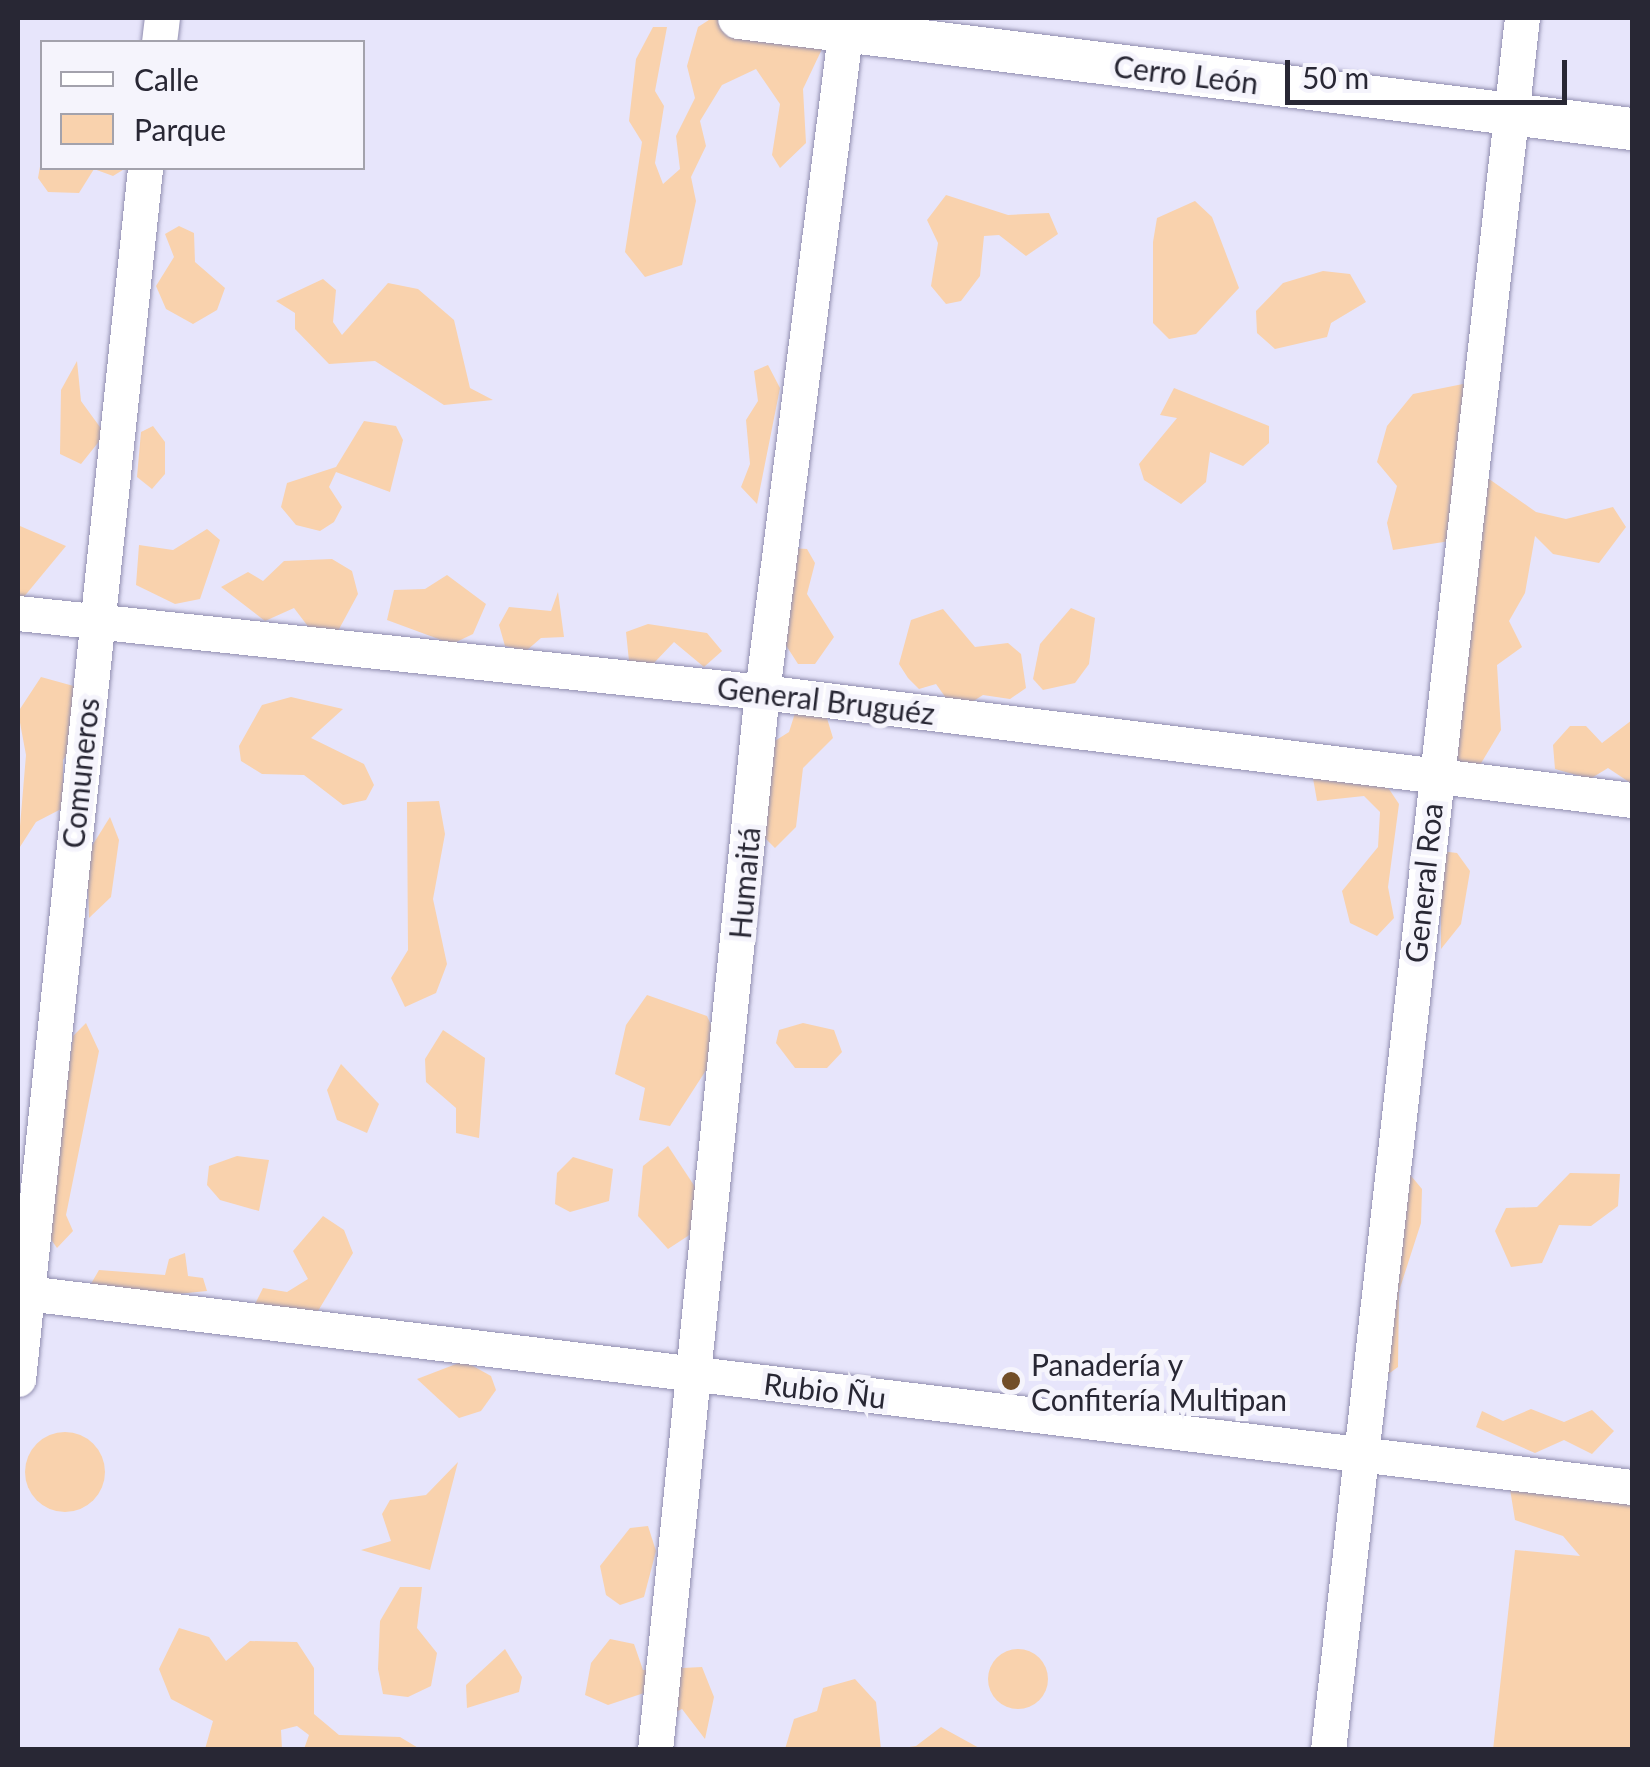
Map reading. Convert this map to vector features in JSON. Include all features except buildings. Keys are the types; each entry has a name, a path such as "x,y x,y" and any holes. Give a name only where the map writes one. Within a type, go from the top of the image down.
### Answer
{"street":[{"name":"Cerro León","path":"739,18 846,24 1632,129"},
{"name":"General Roa","path":"1328,1750 1522,18"},
{"name":"Humaitá","path":"655,1750 699,1374 762,692 846,24"},
{"name":"Comuneros","path":"18,1379 22,1292 145,170"},
{"name":"General Bruguéz","path":"18,613 96,625 762,692 1632,800"},
{"name":"Rubio Ñu","path":"22,1292 1632,1487"}],"green space":[{"path":"712,18 762,18 822,49 803,89 806,143 780,168 772,155 780,104 756,69 722,85 700,121 706,146 691,177 696,201 682,265 645,277 625,252 642,142 629,121 636,59 653,27 667,27 655,91 664,106 655,163 663,184 680,169 676,136 695,98 687,66 698,27"},
{"path":"40,166 40,170 93,170 79,193 48,192 38,178"},
{"path":"97,170 123,170 113,176"},
{"path":"946,195 1008,215 1049,213 1058,234 1026,256 999,235 984,236 980,276 961,301 946,304 931,286 938,243 927,220"},
{"path":"1195,201 1212,217 1239,288 1196,334 1169,339 1153,323 1153,242 1157,218"},
{"path":"179,226 194,233 195,262 225,288 217,310 193,324 166,309 156,286 174,257 165,234"},
{"path":"1323,271 1350,274 1366,302 1331,323 1327,337 1275,349 1257,333 1256,311 1283,283"},
{"path":"323,279 336,290 333,322 342,335 388,283 418,289 454,320 470,388 493,400 444,405 375,361 329,364 295,329 295,313 276,301"},
{"path":"77,361 81,401 105,434 81,464 60,454 61,390"},
{"path":"768,365 780,388 757,504 741,487 750,464 746,420 758,401 754,371"},
{"path":"1463,384 1480,395 1482,474 1536,512 1566,519 1613,507 1626,527 1599,563 1553,554 1535,536 1525,593 1509,621 1522,647 1497,665 1501,730 1474,775 1456,770 1456,540 1393,550 1387,523 1397,486 1377,462 1387,426 1413,394"},
{"path":"1174,388 1269,426 1269,443 1243,466 1210,452 1206,482 1181,504 1144,480 1139,464 1177,418 1160,415"},
{"path":"364,421 396,426 403,440 390,492 336,472 329,487 342,507 334,522 320,531 296,525 281,507 287,483 336,467"},
{"path":"153,426 165,442 165,474 152,489 137,477 141,432"},
{"path":"18,527 66,546 18,604"},
{"path":"207,529 220,540 200,599 175,604 136,585 139,545 173,550"},
{"path":"791,548 807,549 815,563 807,594 834,637 815,664 798,664 780,636"},
{"path":"332,559 352,571 358,594 338,631 313,633 294,608 265,621 221,587 248,572 263,581 284,561"},
{"path":"447,575 486,604 473,634 452,644 387,620 394,590 425,589"},
{"path":"558,592 564,637 541,638 526,651 505,646 499,625 509,607 551,611"},
{"path":"1071,608 1095,618 1089,664 1075,683 1043,690 1033,679 1040,644"},
{"path":"943,609 975,647 1008,643 1021,654 1026,688 1010,699 983,695 956,712 936,684 919,689 899,664 911,620"},
{"path":"648,624 707,633 722,651 704,667 674,642 652,665 629,661 626,632"},
{"path":"41,677 88,690 91,720 63,760 63,808 36,822 18,850 26,755 18,712"},
{"path":"291,697 343,709 311,738 364,764 374,785 366,800 343,805 304,775 262,774 241,761 239,746 262,705"},
{"path":"796,710 826,715 833,738 803,768 796,827 775,848 764,837 770,744 789,732"},
{"path":"1632,720 1632,784 1608,768 1590,779 1555,769 1553,745 1570,726 1586,726 1602,743"},
{"path":"1313,778 1385,783 1399,804 1388,887 1394,918 1377,936 1350,923 1342,891 1378,847 1380,812 1364,796 1317,801"},
{"path":"439,801 445,834 433,899 447,964 436,993 405,1007 391,978 408,950 407,802"},
{"path":"110,817 119,840 111,897 89,918 87,854"},
{"path":"1441,851 1457,853 1470,871 1461,924 1441,949"},
{"path":"647,995 707,1016 721,1047 670,1126 639,1120 645,1088 615,1074 626,1025"},
{"path":"86,1023 99,1051 66,1215 73,1231 57,1248 48,1235 53,1188 73,1036"},
{"path":"803,1023 834,1030 842,1052 827,1068 795,1068 776,1043 779,1030"},
{"path":"443,1030 485,1058 479,1138 456,1133 456,1108 426,1082 425,1059"},
{"path":"341,1064 379,1104 367,1133 337,1120 327,1090"},
{"path":"668,1146 703,1199 694,1232 668,1249 638,1216 643,1166"},
{"path":"237,1156 269,1160 259,1211 220,1200 207,1185 209,1166"},
{"path":"573,1157 613,1169 609,1201 570,1212 555,1204 557,1173"},
{"path":"1407,1171 1422,1189 1421,1223 1399,1291 1398,1367 1380,1380"},
{"path":"1570,1173 1620,1174 1618,1206 1591,1226 1559,1225 1542,1263 1511,1267 1495,1231 1506,1208 1537,1207"},
{"path":"323,1216 344,1230 353,1253 318,1311 255,1304 263,1288 287,1292 308,1279 293,1251"},
{"path":"185,1253 188,1276 203,1278 207,1291 148,1297 88,1289 99,1270 165,1275 169,1259"},
{"path":"464,1361 491,1376 496,1390 481,1411 459,1418 417,1379"},
{"path":"1531,1409 1564,1422 1592,1410 1614,1431 1592,1454 1564,1440 1535,1453 1476,1427 1482,1411 1503,1421"},
{"path":"65,1432 80,1435 93,1444 102,1457 102,1487 93,1500 80,1509 65,1512 50,1509 37,1500 28,1487 25,1472 28,1457 37,1444 50,1435"},
{"path":"458,1462 430,1570 361,1550 391,1541 382,1514 390,1500 426,1495"},
{"path":"1510,1489 1632,1490 1632,1749 1493,1750 1515,1550 1580,1556 1563,1536 1515,1520"},
{"path":"648,1526 656,1551 644,1597 620,1605 606,1595 600,1566 630,1528"},
{"path":"400,1587 422,1587 417,1628 437,1653 431,1686 408,1697 383,1694 378,1669 380,1621"},
{"path":"179,1628 209,1637 226,1661 250,1641 297,1642 314,1668 314,1714 339,1735 400,1737 420,1749 304,1749 309,1735 297,1726 281,1730 282,1749 205,1749 213,1721 171,1699 159,1669"},
{"path":"610,1639 634,1644 643,1670 702,1667 714,1697 705,1739 682,1709 667,1716 647,1692 608,1705 585,1695 591,1663"},
{"path":"505,1649 522,1677 519,1692 467,1708 466,1685"},
{"path":"1018,1649 1039,1658 1048,1679 1039,1700 1018,1709 997,1700 988,1679 997,1658"},
{"path":"855,1679 876,1702 881,1749 785,1749 794,1719 817,1711 823,1688"},
{"path":"941,1727 981,1749 896,1749 916,1746"}],"place":[{"name":"Panadería y Confitería Multipan","path":"1011,1381"}]}
